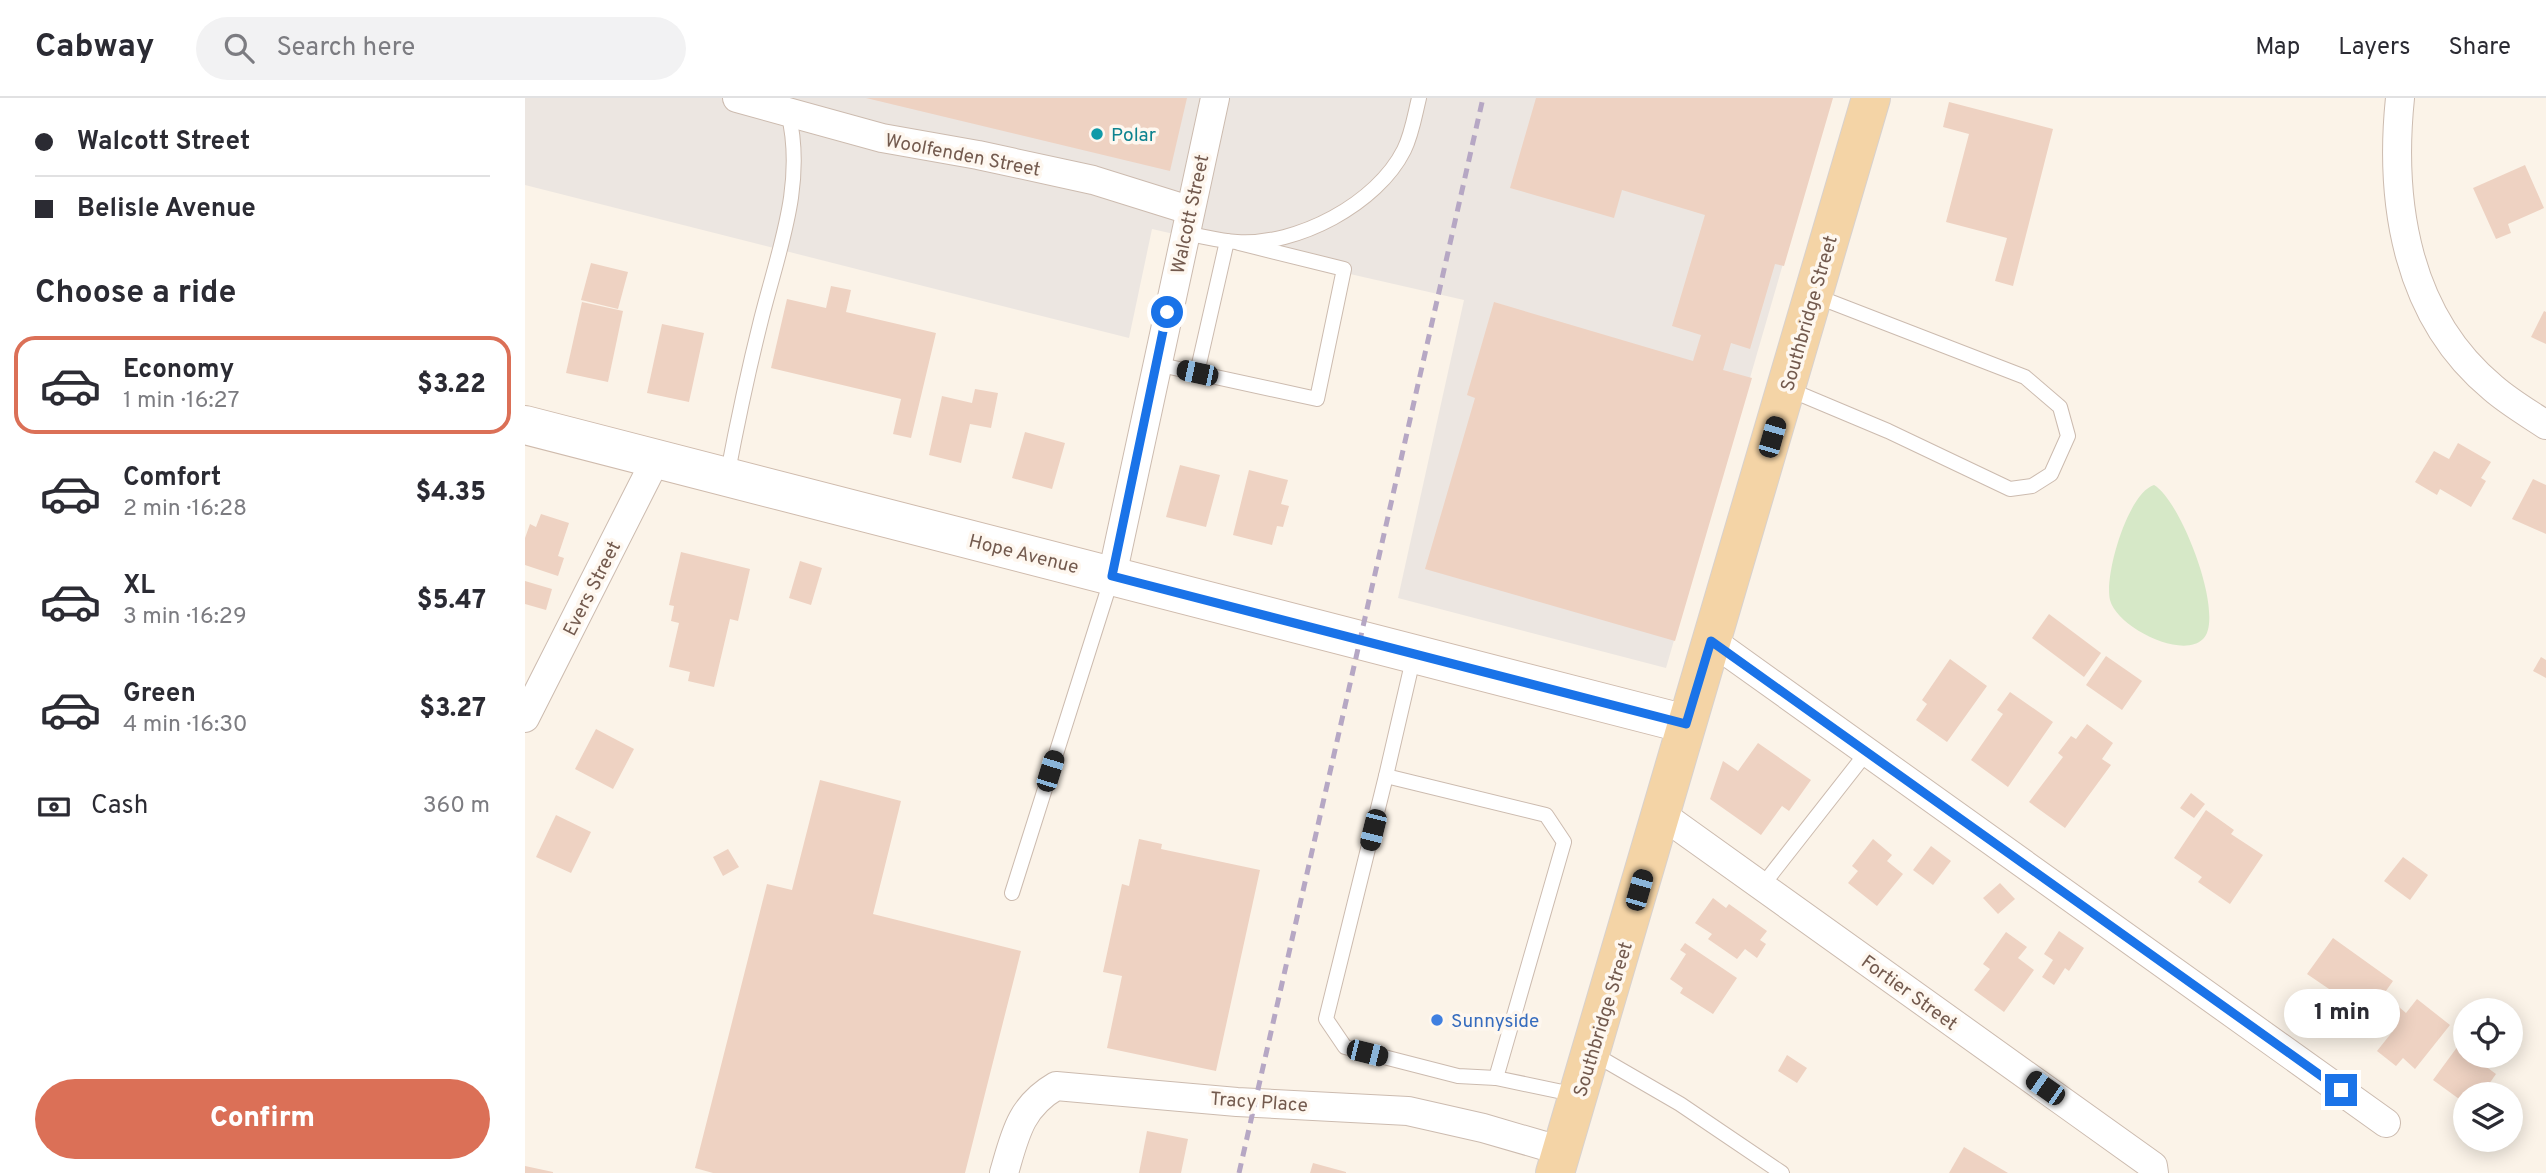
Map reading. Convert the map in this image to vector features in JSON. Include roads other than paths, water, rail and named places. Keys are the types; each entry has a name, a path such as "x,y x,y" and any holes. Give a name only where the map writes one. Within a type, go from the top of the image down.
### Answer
{"main road":[{"name":"Southbridge Street","path":"1558,1162 1871,98"},
{"name":"Hope Avenue","path":"525,425 1686,724"}],"street":[{"name":"Woolfenden Street","path":"737,98 882,138 1093,180 1187,221"},
{"name":"Walcott Street","path":"1112,576 1215,98"},
{"path":"2400,98 2398,185 2401,229 2415,279 2443,335 2492,388 2546,425"},
{"name":"Evers Street","path":"525,718 656,458"},
{"path":"1711,641 2386,1123"},
{"name":"Fortier Street","path":"1661,814 2153,1166 2154,1173"},
{"name":"Tracy Place","path":"1004,1173 1016,1133 1036,1098 1056,1086 1408,1111 1483,1128 1558,1162"}],"lane":[{"path":"1233,242 1278,239 1322,225 1373,190 1404,150 1415,99"},
{"path":"727,477 760,323 792,198 796,174 788,112"},
{"path":"1156,364 1317,399 1344,269 1233,242 1187,221"},
{"path":"1197,373 1233,242"},
{"path":"1786,389 1888,431 2010,489 2032,486 2051,474 2068,436 2060,407 2025,377 1813,295"},
{"path":"1011,892 1112,576"},
{"path":"1414,654 1326,1019 1345,1047 1458,1076 1496,1078 1579,1096"},
{"path":"1762,886 1867,752"},
{"path":"1386,776 1546,815 1564,842 1496,1078"},
{"path":"1592,1053 1680,1104 1782,1173"}],"railway":[{"path":"1239,1173 1483,98"}],"place":[{"name":"Polar","path":"1097,134"},
{"name":"Sunnyside","path":"1437,1020"}]}
